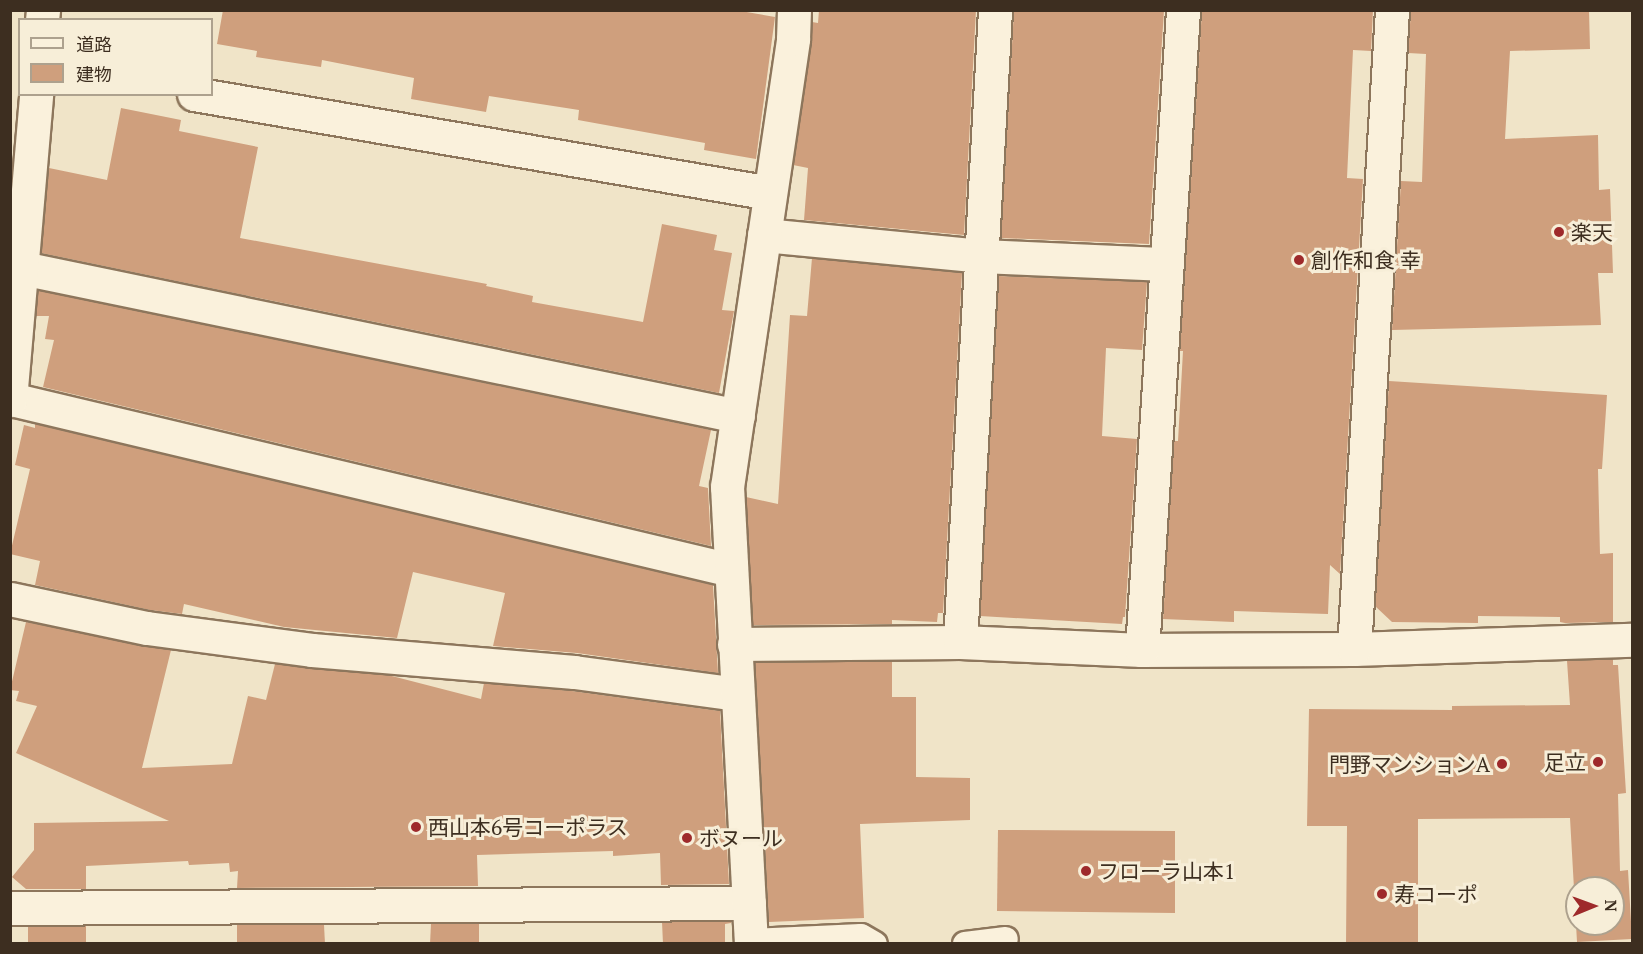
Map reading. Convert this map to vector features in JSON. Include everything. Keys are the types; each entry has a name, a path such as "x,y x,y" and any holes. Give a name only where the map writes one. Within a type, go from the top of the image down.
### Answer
{"street":[{"path":"751,942 727,487 793,39 794,10"},
{"path":"960,642 995,10"},
{"path":"1142,650 1183,10"},
{"path":"1354,649 1392,10"},
{"path":"36,96 11,399 731,570"},
{"path":"206,96 770,193"},
{"path":"764,235 981,256 1167,264"},
{"path":"22,268 738,416"},
{"path":"10,599 147,628 312,650 574,672 737,693"},
{"path":"734,644 960,642 1142,650 1354,649 1632,640"},
{"path":"10,908 749,903"}],"lane":[{"path":"751,942 861,936 875,944"},
{"path":"965,944 1006,939"}],"building":[{"path":"223,10 735,10 775,17 756,159 704,150 705,143 578,120 579,110 489,96 486,112 411,99 414,78 322,60 321,67 256,57 257,51 217,44"},
{"path":"819,10 976,10 964,235 804,220 808,168 793,165 812,22 818,23"},
{"path":"1014,10 1164,10 1149,244 1001,238"},
{"path":"1202,10 1373,10 1371,51 1353,50 1347,178 1363,179 1340,574 1330,565 1328,614 1234,611 1234,622 1163,619 1174,441 1178,441 1183,351 1180,351"},
{"path":"1411,10 1589,10 1590,49 1510,51 1505,139 1598,135 1599,190 1610,189 1613,273 1598,273 1601,325 1392,330 1401,181 1422,182 1426,54 1408,53"},
{"path":"121,108 181,120 179,131 258,147 240,238 487,284 486,286 533,296 532,302 643,322 662,224 717,235 714,250 732,253 722,310 734,311 719,393 41,253 49,168 107,180"},
{"path":"812,258 962,273 943,613 938,613 937,622 892,620 892,624 753,625 746,497 778,504 790,315 807,316"},
{"path":"999,276 1147,282 1142,350 1106,348 1102,436 1137,439 1125,617 1123,617 1122,624 980,616"},
{"path":"38,290 711,430 699,486 708,488 711,546 43,387 54,340 45,339 49,316 36,316"},
{"path":"1389,381 1607,395 1602,469 1598,469 1600,554 1613,553 1613,622 1565,623 1560,622 1560,617 1478,616 1478,623 1392,622 1375,606"},
{"path":"35,424 713,585 718,673 577,653 493,646 505,593 413,572 397,638 284,627 184,604 182,614 150,610 35,585 40,561 10,554 30,469 15,465 24,425 35,428"},
{"path":"26,622 171,650 142,768 232,764 248,696 266,700 275,664 388,675 481,699 484,683 572,691 720,711 729,884 661,885 660,853 613,856 613,851 477,855 478,886 237,888 238,871 230,872 229,863 189,865 188,861 86,866 86,889 26,889 12,877 34,850 34,823 169,821 16,753 37,706 16,701 19,691 10,690"},
{"path":"1613,659 1613,665 1618,665 1626,793 1618,794 1620,871 1628,870 1632,939 1577,942 1577,936 1625,936 1625,876 1573,876 1570,818 1418,819 1418,944 1346,944 1347,826 1307,826 1309,709 1452,710 1452,706 1570,705 1567,661"},
{"path":"892,661 892,697 916,697 916,777 970,778 970,820 860,824 864,918 769,922 755,663"},
{"name":"フローラ山本1","path":"998,830 1175,831 1175,913 997,911"},
{"path":"662,922 731,923 725,924 725,944 663,944"},
{"path":"431,924 479,924 479,944 430,944"},
{"path":"237,925 324,925 325,944 237,944"},
{"path":"86,926 86,944 28,944 28,927"}],"place":[{"name":"楽天","path":"1559,232"},
{"name":"創作和食 幸","path":"1299,260"},
{"name":"足立","path":"1598,762"},
{"name":"門野マンションA","path":"1502,764"},
{"name":"西山本6号コーポラス","path":"416,827"},
{"name":"ボヌール","path":"687,838"},
{"name":"フローラ山本1","path":"1086,871"},
{"name":"寿コーポ","path":"1382,894"}]}
